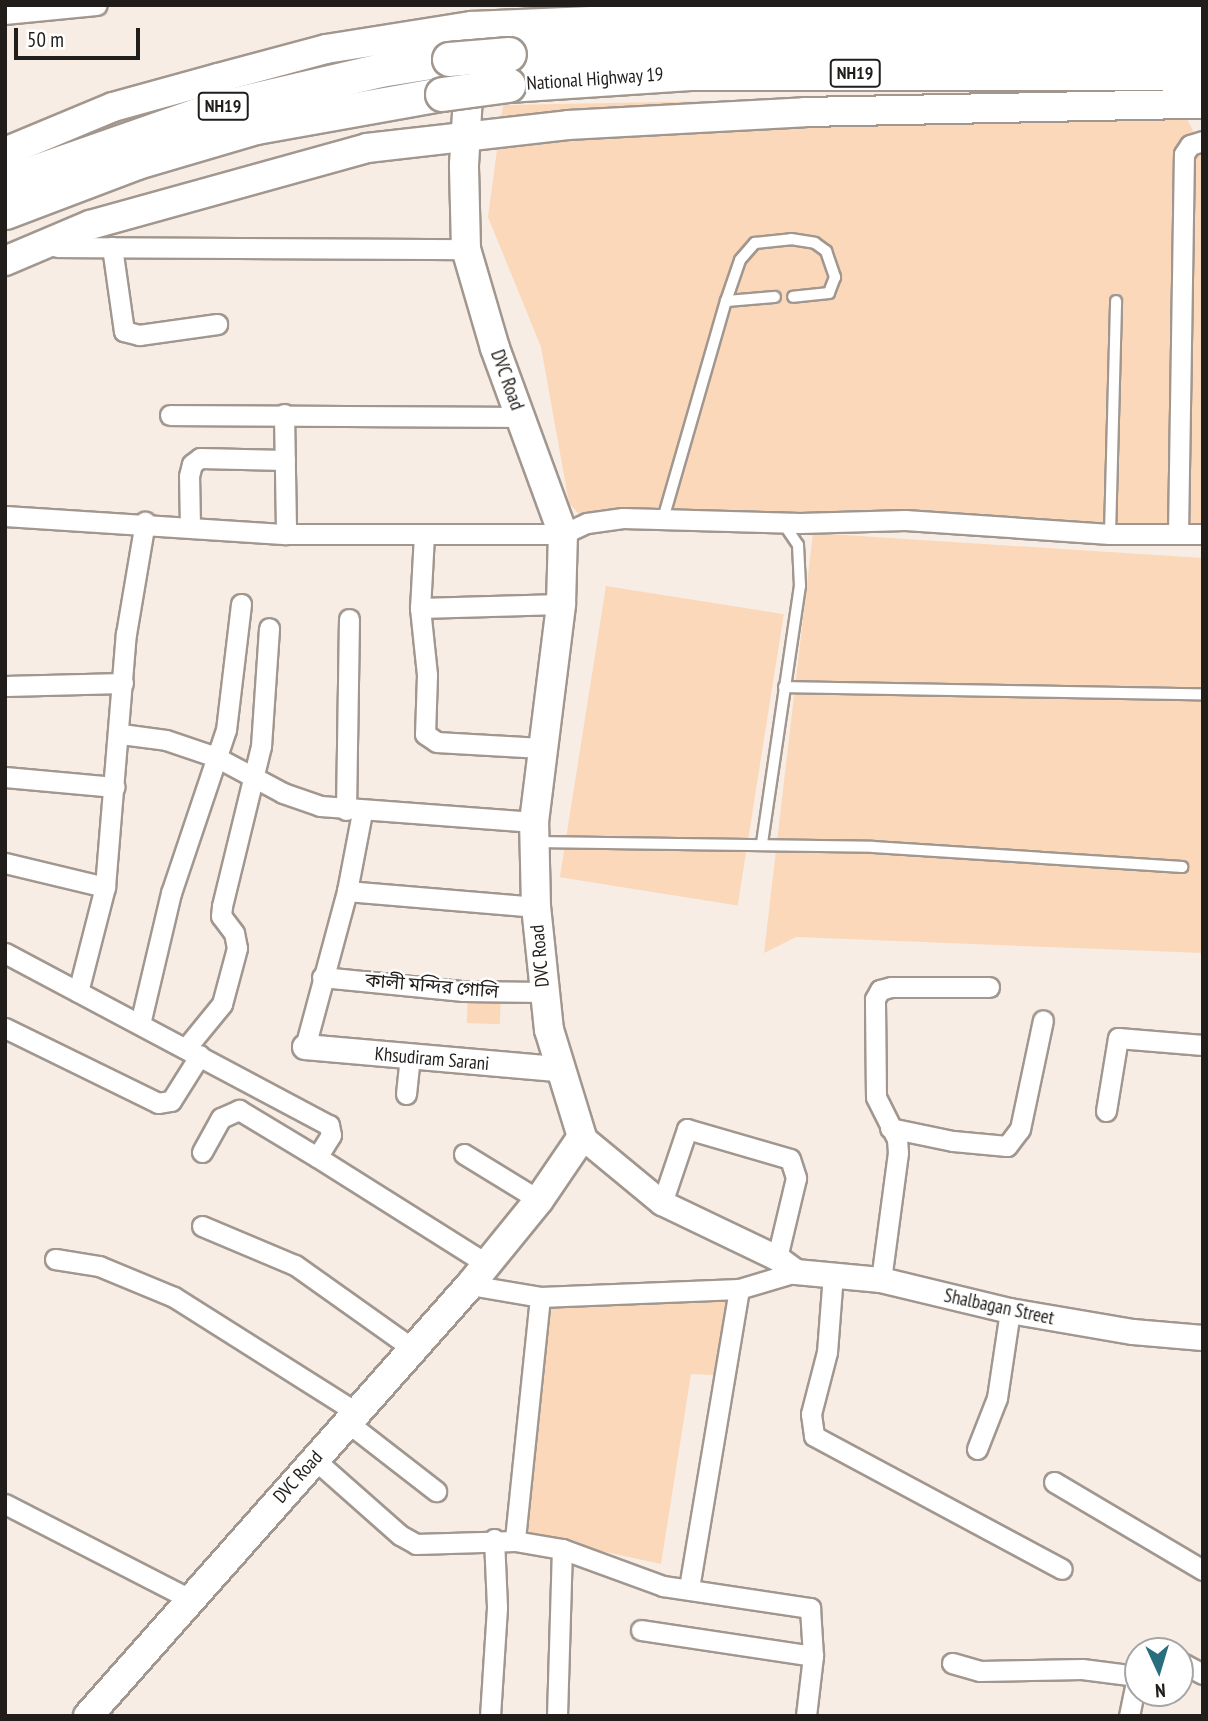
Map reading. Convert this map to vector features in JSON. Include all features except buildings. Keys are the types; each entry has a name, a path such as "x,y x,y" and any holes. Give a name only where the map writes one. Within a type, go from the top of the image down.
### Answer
{"highway":[{"name":"NH19","path":"5,182 213,109 380,70 449,59 509,69 639,44 1203,43"},
{"name":"National Highway 19","path":"5,212 137,162 256,127 442,94 509,69 690,73 1203,73"}],"main road":[{"path":"5,152 113,107 218,78 326,49 472,26 725,16 1203,13"},
{"name":"DVC Road","path":"88,1716 479,1275 539,1200 582,1138 559,1069 543,992 536,907 534,832 541,748 561,604 563,534 520,417 466,249 472,26"},
{"path":"5,261 90,225 367,148 568,125 805,113 1203,104"}],"street":[{"path":"5,14 97,5"},
{"path":"1178,534 1184,154 1190,145 1203,141"},
{"path":"57,247 466,249"},
{"path":"112,247 124,331 139,335 217,324"},
{"path":"284,414 286,534"},
{"path":"170,415 520,417"},
{"path":"190,526 189,476 200,458 285,460"},
{"path":"5,516 145,522 286,534 563,534 587,523 623,518 782,523 905,520 1110,534 1203,534"},
{"path":"78,992 106,887 133,578 145,522"},
{"path":"424,535 420,608 427,675 425,734 437,742 541,748"},
{"path":"140,1024 171,893 216,757 233,695 241,604"},
{"path":"420,608 561,604"},
{"path":"305,1047 347,891 354,811 349,619"},
{"path":"5,1028 158,1103 171,1101 193,1052 222,1004 234,958 237,940 225,925 222,906 255,778 267,710 269,628"},
{"path":"5,686 123,683"},
{"path":"121,734 166,740 216,757 308,802 354,811 534,832"},
{"path":"5,777 115,787"},
{"path":"5,863 106,887"},
{"path":"347,891 536,907"},
{"path":"5,953 329,1125 331,1135 317,1157"},
{"name":"কালী মন্দির গোলি","path":"322,977 468,991 543,992"},
{"path":"881,1280 898,1153 890,1128 881,1115 874,1074 875,999 880,990 989,988"},
{"path":"890,1128 953,1141 1007,1146 1020,1129 1043,1020"},
{"path":"1106,1111 1118,1038 1203,1045"},
{"name":"Khsudiram Sarani","path":"305,1047 559,1069"},
{"path":"405,1094 410,1057"},
{"path":"202,1152 221,1118 239,1110 317,1157 479,1275 540,1297 739,1289 786,1265"},
{"path":"662,1203 687,1129 790,1159 796,1178 786,1265"},
{"path":"582,1138 662,1203 786,1265"},
{"path":"464,1154 539,1200"},
{"path":"202,1226 295,1265 413,1349"},
{"path":"55,1259 99,1266 174,1297 352,1417 436,1490"},
{"name":"Shalbagan Street","path":"786,1265 881,1280 1010,1311 1202,1334"},
{"path":"833,1274 827,1352 811,1414 814,1436 1062,1569"},
{"path":"689,1588 739,1289"},
{"path":"515,1541 540,1297"},
{"path":"978,1449 997,1398 1010,1311"},
{"path":"314,1459 400,1535 416,1544 436,1546 494,1539 515,1541 562,1549 663,1586 810,1608 813,1656 806,1716"},
{"path":"1054,1482 1203,1570"},
{"path":"5,1504 190,1599"},
{"path":"490,1716 497,1621 494,1539"},
{"path":"557,1716 562,1549"},
{"path":"641,1630 813,1656"},
{"path":"952,1662 980,1671 1082,1668 1124,1673"}],"lane":[{"path":"663,520 726,301 740,260 755,243 772,239 815,243 832,264 835,277 829,293 793,297"},
{"path":"726,301 775,297"},
{"path":"1110,534 1116,301"},
{"path":"762,844 801,563 798,545 782,523"},
{"path":"784,687 1203,694"},
{"path":"534,832 1182,867"}],"shaded area":[{"path":"712,101 1183,111 1203,150 1203,531 587,523 569,503 541,347 488,217 503,105"},
{"path":"813,533 1203,558 1203,953 796,937 764,953"},
{"path":"606,586 784,614 738,906 560,877"},
{"path":"468,991 501,992 500,1024 467,1023"},
{"path":"727,1299 714,1375 691,1374 661,1564 523,1534 548,1304"}]}
